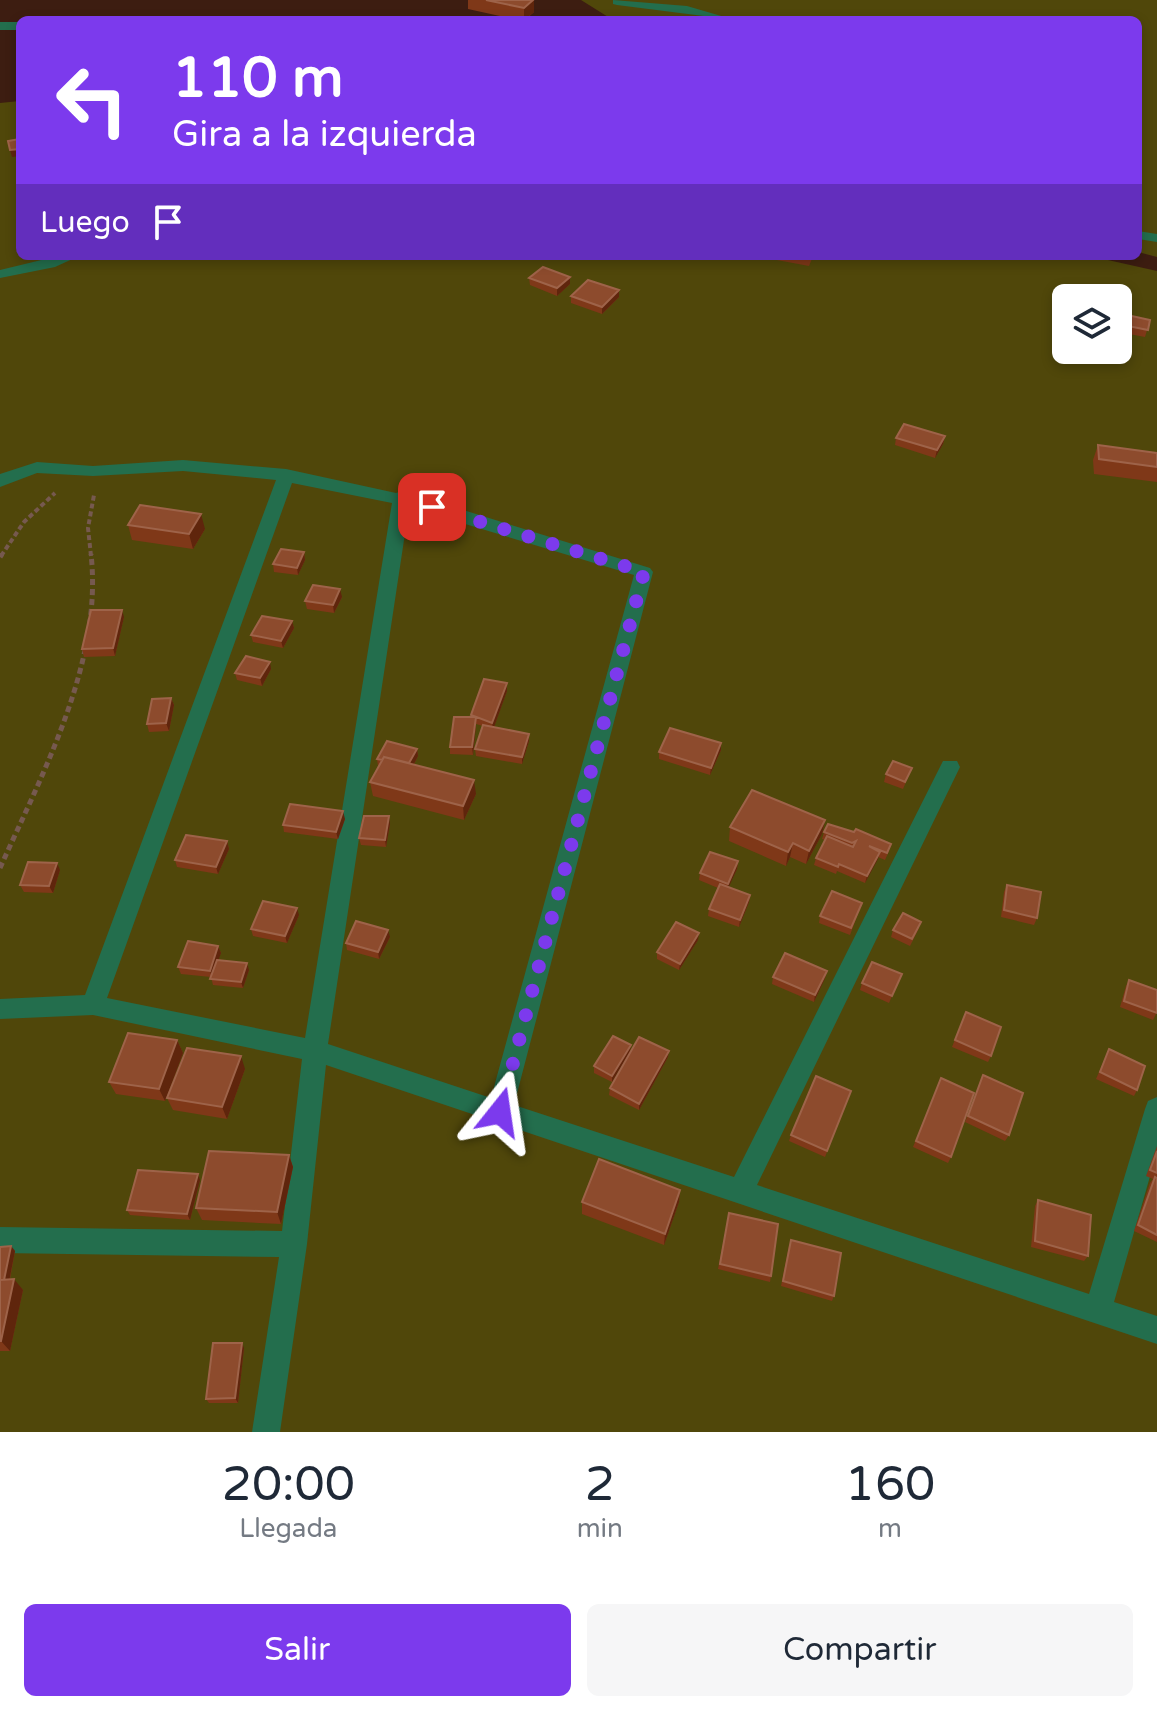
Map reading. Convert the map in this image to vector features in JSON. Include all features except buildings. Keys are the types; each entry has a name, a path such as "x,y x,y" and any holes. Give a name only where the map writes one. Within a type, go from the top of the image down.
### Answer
{"street":[{"path":"616,1 636,16"},
{"path":"616,1 687,9 714,16"},
{"path":"0,274 61,260"},
{"path":"0,481 19,470 45,465 89,471 193,466 286,475 402,497 644,572 500,1112"},
{"path":"93,1005 286,475"},
{"path":"266,1432 294,1244 315,1051 402,497"},
{"path":"740,1192 950,767"},
{"path":"0,1009 93,1005 315,1051 1157,1330"},
{"path":"1098,1311 1157,1109"},
{"path":"0,1240 294,1244"}],"path":[{"path":"0,557 24,522 57,491 89,471 96,483 88,528 93,574 92,607 68,714 0,868"}],"shaded area":[{"path":"581,0 1157,0 1157,257 1142,253 1142,16 607,16"},
{"path":"16,101 16,260 1108,260 1157,271 1157,1432 0,1432 0,103"}],"route":[{"path":"432,507 644,572 500,1112"}]}
